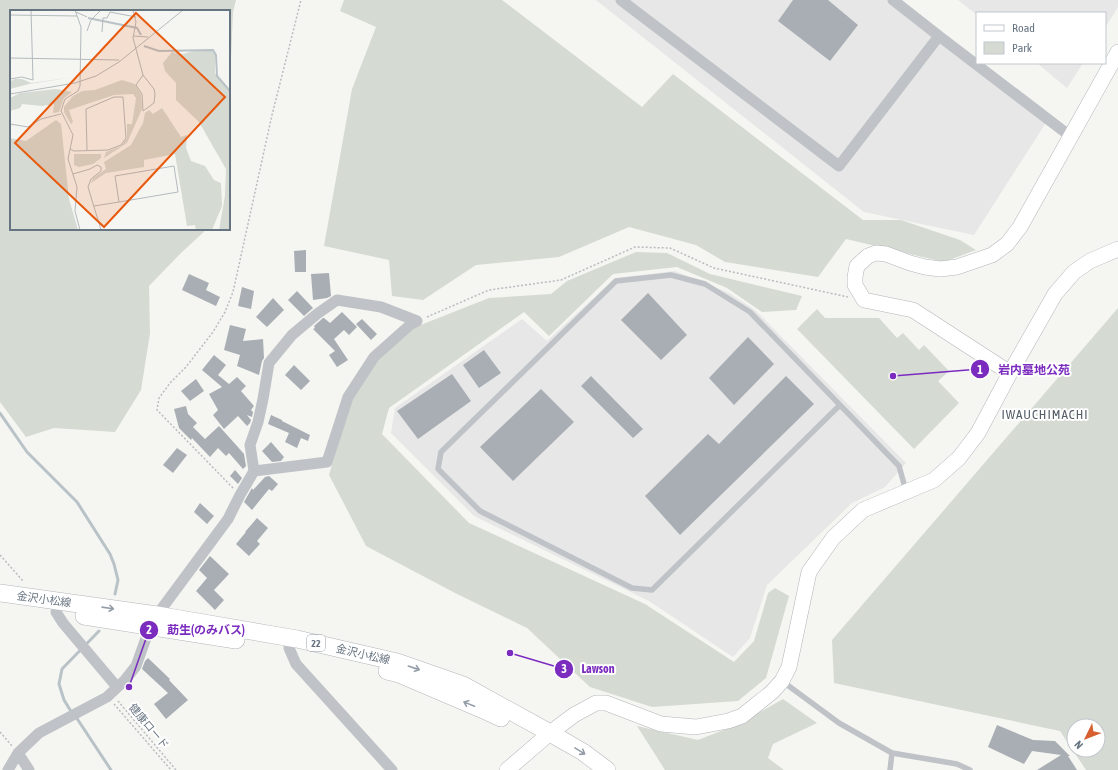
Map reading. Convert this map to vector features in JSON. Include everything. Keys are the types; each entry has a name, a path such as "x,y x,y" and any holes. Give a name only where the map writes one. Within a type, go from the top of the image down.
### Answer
{"main road":[{"name":"金沢小松線","path":"0,593 289,648 399,674 583,752 607,770"},
{"name":"金沢小松線","path":"0,604 56,612 153,621 297,639 397,662 463,685 546,736 589,770"}],"street":[{"path":"621,0 839,166 939,36"},
{"path":"893,0 1070,136"},
{"path":"1010,373 912,310 864,300 855,285 857,266 868,256 886,254 910,263 940,269 958,267 992,255 1007,244 1020,227 1118,52"},
{"path":"507,770 546,736 574,715 596,703 606,703 661,724 696,727 728,721 742,716 772,692 782,681 789,667 809,572 833,538 863,510 934,480 959,458 978,433 1055,294 1074,272 1090,261 1118,249"},
{"path":"8,770 18,753 39,733 112,692 125,680 136,666 153,621 228,519 254,471 250,445 258,422 269,363 292,335 317,314 337,300 381,307 417,321 411,324 374,357 348,397 327,462 254,471"},
{"path":"56,612 82,646 112,692"},
{"path":"289,648 296,664 392,770"},
{"path":"18,753 29,770"}],"lane":[{"path":"840,406 652,590 632,588 480,511 438,469 441,452 616,281 671,275 705,284 750,312 899,466 906,492"},
{"path":"782,681 839,723 892,753 957,764 970,770"},
{"path":"890,770 892,753"}],"path":[{"path":"240,495 157,410 158,398 213,332 225,312 233,292 272,115 302,0"},
{"path":"0,555 28,587"},
{"path":"112,692 171,770"},
{"name":"健康ロード","path":"112,692 176,770"},
{"path":"0,732 18,753"}],"shaded area":[{"path":"596,0 897,0 976,61 976,64 979,64 1049,118 974,235 864,212"},
{"path":"958,0 1118,0 1118,7 1106,26 1106,12 976,12 976,14"},
{"path":"1038,64 1082,64 1067,88"},
{"path":"675,271 729,293 755,310 906,463 885,487 852,503 767,585 750,638 733,657 649,601 474,516 391,433 395,408 522,319 547,341 615,278"}],"green space":[{"path":"0,0 236,0 233,12 230,83 230,10 10,10 10,230 206,230 149,286 150,333 141,390 115,432 54,428 26,437 0,402"},
{"path":"344,0 502,0 642,107 673,74 863,220 901,220 960,240 976,250 944,262 846,239 818,277 725,262 696,245 629,227 559,257 476,265 423,300 392,296 389,260 324,246 352,89 376,27 340,11"},
{"path":"636,252 667,253 710,274 802,296 796,310 762,312 727,288 677,267 613,274 549,336 524,312 389,408 382,434 469,523 645,604 734,662 754,641 768,593 775,588 789,596 766,678 738,701 652,707 590,687 527,628 455,593 366,546 329,475 351,400 377,360 413,328 489,298 551,294 567,281"},
{"path":"1118,308 1118,770 1086,770 1078,758 1106,758 1106,718 1066,718 1066,740 1060,731 834,683 832,640"},
{"path":"817,309 825,318 879,318 897,338 903,333 919,350 924,345 949,371 938,381 959,403 914,449 797,329"},
{"path":"783,699 817,723 773,744 768,758 784,770 665,770 637,726 698,740 739,724"}],"building":[{"path":"793,0 828,0 858,25 830,61 778,21"},
{"path":"306,250 306,272 295,272 294,251"},
{"path":"329,273 331,296 313,300 311,274"},
{"path":"189,274 209,283 206,290 220,297 216,306 182,290"},
{"path":"242,287 254,291 251,309 238,306"},
{"path":"297,291 313,308 304,316 288,300"},
{"path":"648,293 687,335 661,360 621,320"},
{"path":"273,298 284,310 267,327 256,317"},
{"path":"342,312 357,327 349,335 344,330 334,339 348,360 337,367 329,355 335,351 313,329 315,328 314,326 323,318 330,323"},
{"path":"362,319 377,334 371,340 356,324"},
{"path":"230,325 246,329 243,341 263,339 264,358 259,375 237,366 240,355 224,350"},
{"path":"748,337 774,364 734,405 709,378"},
{"path":"484,350 501,373 479,388 463,365"},
{"path":"214,355 226,365 218,375 229,384 237,377 246,386 241,391 254,406 251,410 253,412 252,417 247,415 251,420 247,426 238,416 224,429 213,415 218,410 209,394 222,387 202,370"},
{"path":"294,365 310,381 301,390 285,375"},
{"path":"452,374 471,401 418,439 397,411"},
{"path":"591,376 643,429 633,438 581,386"},
{"path":"786,376 814,404 680,535 645,496 708,434 719,444"},
{"path":"196,379 204,391 190,401 181,391"},
{"path":"541,389 574,422 513,481 480,447"},
{"path":"186,406 188,414 197,423 193,427 205,439 219,426 244,454 246,466 243,469 229,453 226,456 218,448 210,457 192,438 191,440 179,428 174,409"},
{"path":"271,415 310,435 308,441 301,438 297,448 285,442 289,433 268,424"},
{"path":"271,442 284,457 281,461 272,462 262,451"},
{"path":"177,448 187,455 173,473 163,465"},
{"path":"235,470 242,478 238,484 230,476"},
{"path":"269,476 278,484 272,491 269,489 252,510 244,502 252,488 253,490 265,477"},
{"path":"200,503 214,516 207,524 194,512"},
{"path":"257,518 268,528 257,541 260,544 249,556 236,544"},
{"path":"210,556 229,574 214,590 224,600 215,610 196,591 207,578 199,570"},
{"path":"148,658 170,679 169,680 188,700 166,719 154,704 168,693 142,669"},
{"path":"997,725 1033,740 1055,741 1066,752 1066,758 1069,758 1077,770 1037,770 1061,755 1032,751 1024,764 988,747"}],"waterway":[{"path":"0,413 27,452 77,502 110,554 118,580 115,594"},
{"path":"72,713 64,700 59,684 62,669 99,631"},
{"path":"76,717 111,770"}],"place":[{"name":"岩内墓地公苑","path":"893,376"},
{"name":"Lawson","path":"510,653"},
{"name":"莇生(のみバス)","path":"129,687"}],"district":[{"name":"IWAUCHIMACHI","path":"1045,414"}]}
